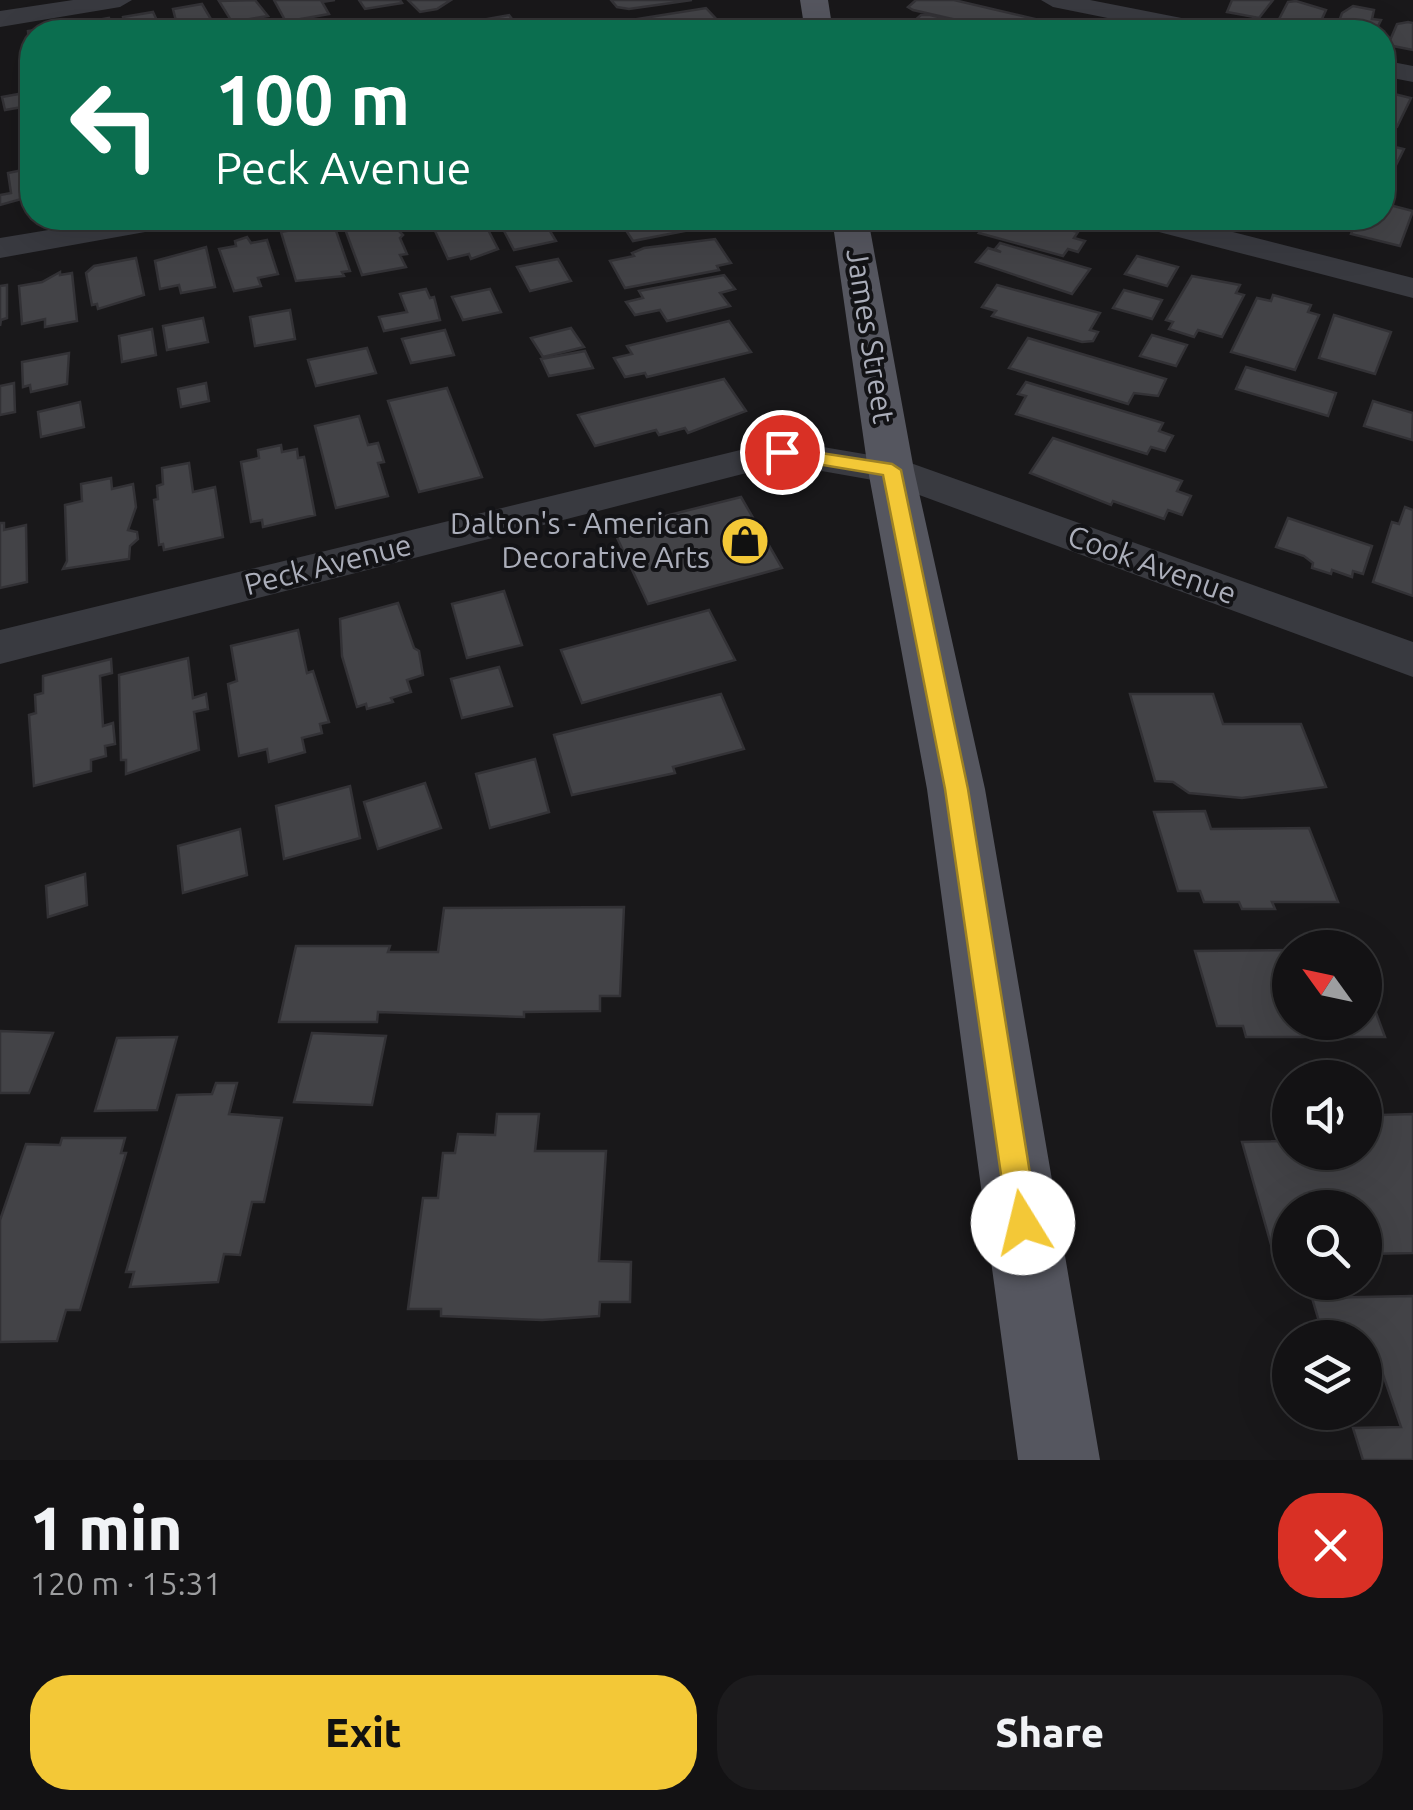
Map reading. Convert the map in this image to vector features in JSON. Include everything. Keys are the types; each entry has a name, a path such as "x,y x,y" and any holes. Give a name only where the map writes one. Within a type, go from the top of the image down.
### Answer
{"main road":[{"name":"James Street","path":"852,230 892,470 956,789 1059,1460"}],"street":[{"path":"0,19 120,0"},
{"path":"1054,0 1153,20"},
{"path":"0,248 104,230"},
{"path":"1189,230 1413,288"},
{"name":"Peck Avenue","path":"0,647 782,452 892,470"},
{"name":"Cook Avenue","path":"892,470 1413,660"}],"building":[{"path":"255,0 268,16 231,20 219,1"},
{"path":"274,0 335,0 322,2 329,14 285,20"},
{"path":"359,0 400,0 402,3 365,9"},
{"path":"408,0 451,0 437,9 420,12"},
{"path":"611,0 692,0 629,9 617,7"},
{"path":"916,0 954,0 1035,19 957,20 908,7"},
{"path":"1232,0 1273,0 1259,18 1227,12"},
{"path":"1288,2 1326,10 1322,20 1279,20"},
{"path":"202,4 211,20 176,20 173,9"},
{"path":"1353,6 1374,10 1372,19 1381,20 1339,20 1342,13"},
{"path":"706,8 717,20 631,20"},
{"path":"153,12 157,20 123,20 123,17"},
{"path":"509,15 513,20 481,20"},
{"path":"930,15 951,20 915,20"},
{"path":"1413,23 1413,50 1395,46 1397,24"},
{"path":"20,94 20,107 5,110 2,97"},
{"path":"1395,94 1411,98 1395,127"},
{"path":"1395,147 1404,149 1395,165"},
{"path":"20,170 20,199 0,205 0,195 11,193 8,173"},
{"path":"1395,206 1413,211 1400,246 1351,234 1353,230 1395,230"},
{"path":"336,230 350,271 342,272 344,276 296,281 281,232"},
{"path":"345,230 398,230 403,235 400,238 407,254 400,255 406,267 362,275"},
{"path":"435,230 488,230 498,249 471,259 469,254 448,259"},
{"path":"504,230 549,230 556,241 514,250"},
{"path":"626,230 690,230 633,241"},
{"path":"1070,230 1078,232 1074,238 1085,241 1078,252 1068,249 1063,256 979,233"},
{"path":"247,237 251,243 267,240 278,274 258,278 261,286 234,291 219,249 236,246 235,241"},
{"path":"715,239 731,263 717,266 719,270 625,288 610,261 634,256 632,253 644,248"},
{"path":"1000,243 1090,269 1072,294 976,262 988,248 1001,252 995,249"},
{"path":"206,247 215,287 181,293 179,285 160,289 155,261"},
{"path":"1137,256 1178,267 1167,286 1125,274"},
{"path":"136,258 144,295 98,309 97,304 92,305 86,273 94,266"},
{"path":"558,259 571,281 530,291 517,267"},
{"path":"60,272 72,273 77,321 45,327 45,319 22,324 19,286 42,282"},
{"path":"724,275 735,289 720,293 730,306 667,321 660,310 635,315 626,302 643,298 639,291"},
{"path":"1192,276 1240,285 1236,293 1244,295 1222,337 1198,330 1194,337 1169,329 1173,322 1166,320"},
{"path":"7,285 7,318 1,320 0,326 0,286"},
{"path":"997,285 1100,313 1090,330 1098,332 1093,341 1082,342 992,316 996,311 982,307"},
{"path":"426,289 430,298 434,297 440,320 384,331 379,317 407,312 400,294"},
{"path":"490,289 501,312 463,320 452,297"},
{"path":"1124,290 1162,300 1152,319 1113,308"},
{"path":"1273,295 1311,305 1308,312 1319,315 1295,370 1231,352 1257,298 1271,301"},
{"path":"290,310 295,339 255,346 250,317"},
{"path":"1334,315 1391,332 1375,374 1319,358"},
{"path":"203,318 208,342 167,350 163,326"},
{"path":"729,321 751,352 647,377 645,373 625,377 614,358 632,354 627,346"},
{"path":"571,328 584,347 543,357 531,338"},
{"path":"152,329 156,355 122,362 119,336"},
{"path":"445,330 454,355 411,363 402,339"},
{"path":"1152,335 1187,345 1176,366 1140,356"},
{"path":"1028,338 1166,379 1158,396 1134,393 1128,404 1009,368"},
{"path":"367,348 376,373 316,386 308,360"},
{"path":"585,351 593,368 549,376 541,359"},
{"path":"69,353 67,384 31,392 30,385 23,387 22,362"},
{"path":"1246,367 1336,393 1328,416 1236,389"},
{"path":"724,379 746,411 688,433 685,428 659,435 656,430 595,446 578,415"},
{"path":"1026,382 1163,423 1159,431 1173,436 1165,451 1151,447 1147,454 1016,414 1026,396 1018,394"},
{"path":"14,383 15,412 0,415 0,386"},
{"path":"206,383 209,401 181,407 178,389"},
{"path":"447,388 482,477 419,492 388,401"},
{"path":"1373,401 1413,413 1412,440 1364,426"},
{"path":"80,402 84,427 41,437 38,412"},
{"path":"359,416 368,445 378,443 384,462 378,463 388,496 336,508 315,426"},
{"path":"1053,438 1182,481 1177,491 1191,496 1182,515 1168,510 1164,519 1113,501 1111,505 1030,473"},
{"path":"281,445 282,452 297,449 298,458 304,457 315,515 263,527 262,520 251,522 241,462 259,458 258,450"},
{"path":"189,463 193,492 215,487 223,537 164,550 163,544 159,545 154,500 158,499 157,486 163,484 162,468"},
{"path":"111,478 112,489 133,484 136,507 128,530 137,532 138,539 130,546 129,559 63,569 67,561 65,505 82,501 81,484"},
{"path":"741,497 782,568 648,604 613,529"},
{"path":"1405,507 1413,510 1413,596 1373,582 1392,522 1399,524"},
{"path":"1288,518 1372,546 1363,574 1353,571 1352,577 1332,570 1331,574 1312,568 1313,563 1304,556 1276,547"},
{"path":"0,523 4,523 4,530 26,525 27,582 0,588"},
{"path":"504,591 522,645 467,658 452,604"},
{"path":"398,603 414,648 419,651 423,675 407,680 411,692 391,698 393,702 367,709 366,704 357,707 342,656 340,619"},
{"path":"709,610 735,660 582,703 561,650"},
{"path":"298,630 307,673 313,671 329,722 320,724 322,733 302,738 305,752 269,762 267,749 239,756 228,684 237,681 231,646"},
{"path":"188,658 193,698 206,694 208,709 194,712 199,750 126,774 126,760 121,760 119,675"},
{"path":"111,659 112,673 100,676 103,726 113,723 115,744 105,746 106,756 91,760 91,771 34,786 29,715 36,713 35,695 43,693 43,676"},
{"path":"499,667 512,706 462,718 451,679"},
{"path":"721,694 744,749 673,767 675,773 572,795 554,735"},
{"path":"1130,694 1213,694 1223,724 1301,724 1326,787 1242,798 1189,793 1173,782 1155,781"},
{"path":"535,759 549,812 490,828 476,774"},
{"path":"425,783 441,828 378,849 364,802"},
{"path":"350,786 360,838 284,859 276,806"},
{"path":"1205,811 1211,829 1309,828 1338,902 1272,902 1275,909 1242,909 1239,902 1204,902 1200,891 1178,891 1154,812"},
{"path":"240,829 247,875 183,893 178,846"},
{"path":"85,874 87,905 48,917 46,886"},
{"path":"624,907 620,996 600,996 600,1011 524,1012 524,1017 378,1012 377,1022 279,1022 296,946 390,946 388,952 438,952 444,908"},
{"path":"1272,950 1272,1037 1246,1037 1243,1026 1217,1026 1195,951"},
{"path":"0,1031 53,1033 29,1093 0,1093"},
{"path":"312,1033 386,1036 372,1105 294,1102"},
{"path":"177,1037 157,1110 95,1111 117,1038"},
{"path":"216,1083 237,1083 229,1114 282,1118 264,1202 252,1202 240,1255 224,1254 218,1282 130,1287 134,1272 126,1272 177,1095 212,1094"},
{"path":"497,1114 539,1114 535,1151 606,1151 599,1261 631,1262 630,1302 600,1302 599,1316 542,1320 441,1316 441,1309 408,1309 423,1198 438,1198 443,1153 455,1153 458,1134 495,1135"},
{"path":"1413,1114 1413,1253 1382,1254 1382,1190 1272,1190 1272,1248 1242,1142 1272,1141 1272,1170 1382,1170 1382,1115"},
{"path":"62,1138 125,1138 121,1153 126,1153 80,1310 66,1310 57,1341 0,1342 0,1220 26,1144 60,1145"},
{"path":"1413,1296 1413,1460 1363,1460 1354,1430 1401,1427 1382,1372 1382,1320 1319,1320 1313,1300 1382,1300 1382,1297"}],"place":[{"name":"Dalton's - American Decorative Arts","path":"745,541"}],"route":[{"path":"782,452 892,470 956,789 1023,1223"}]}
